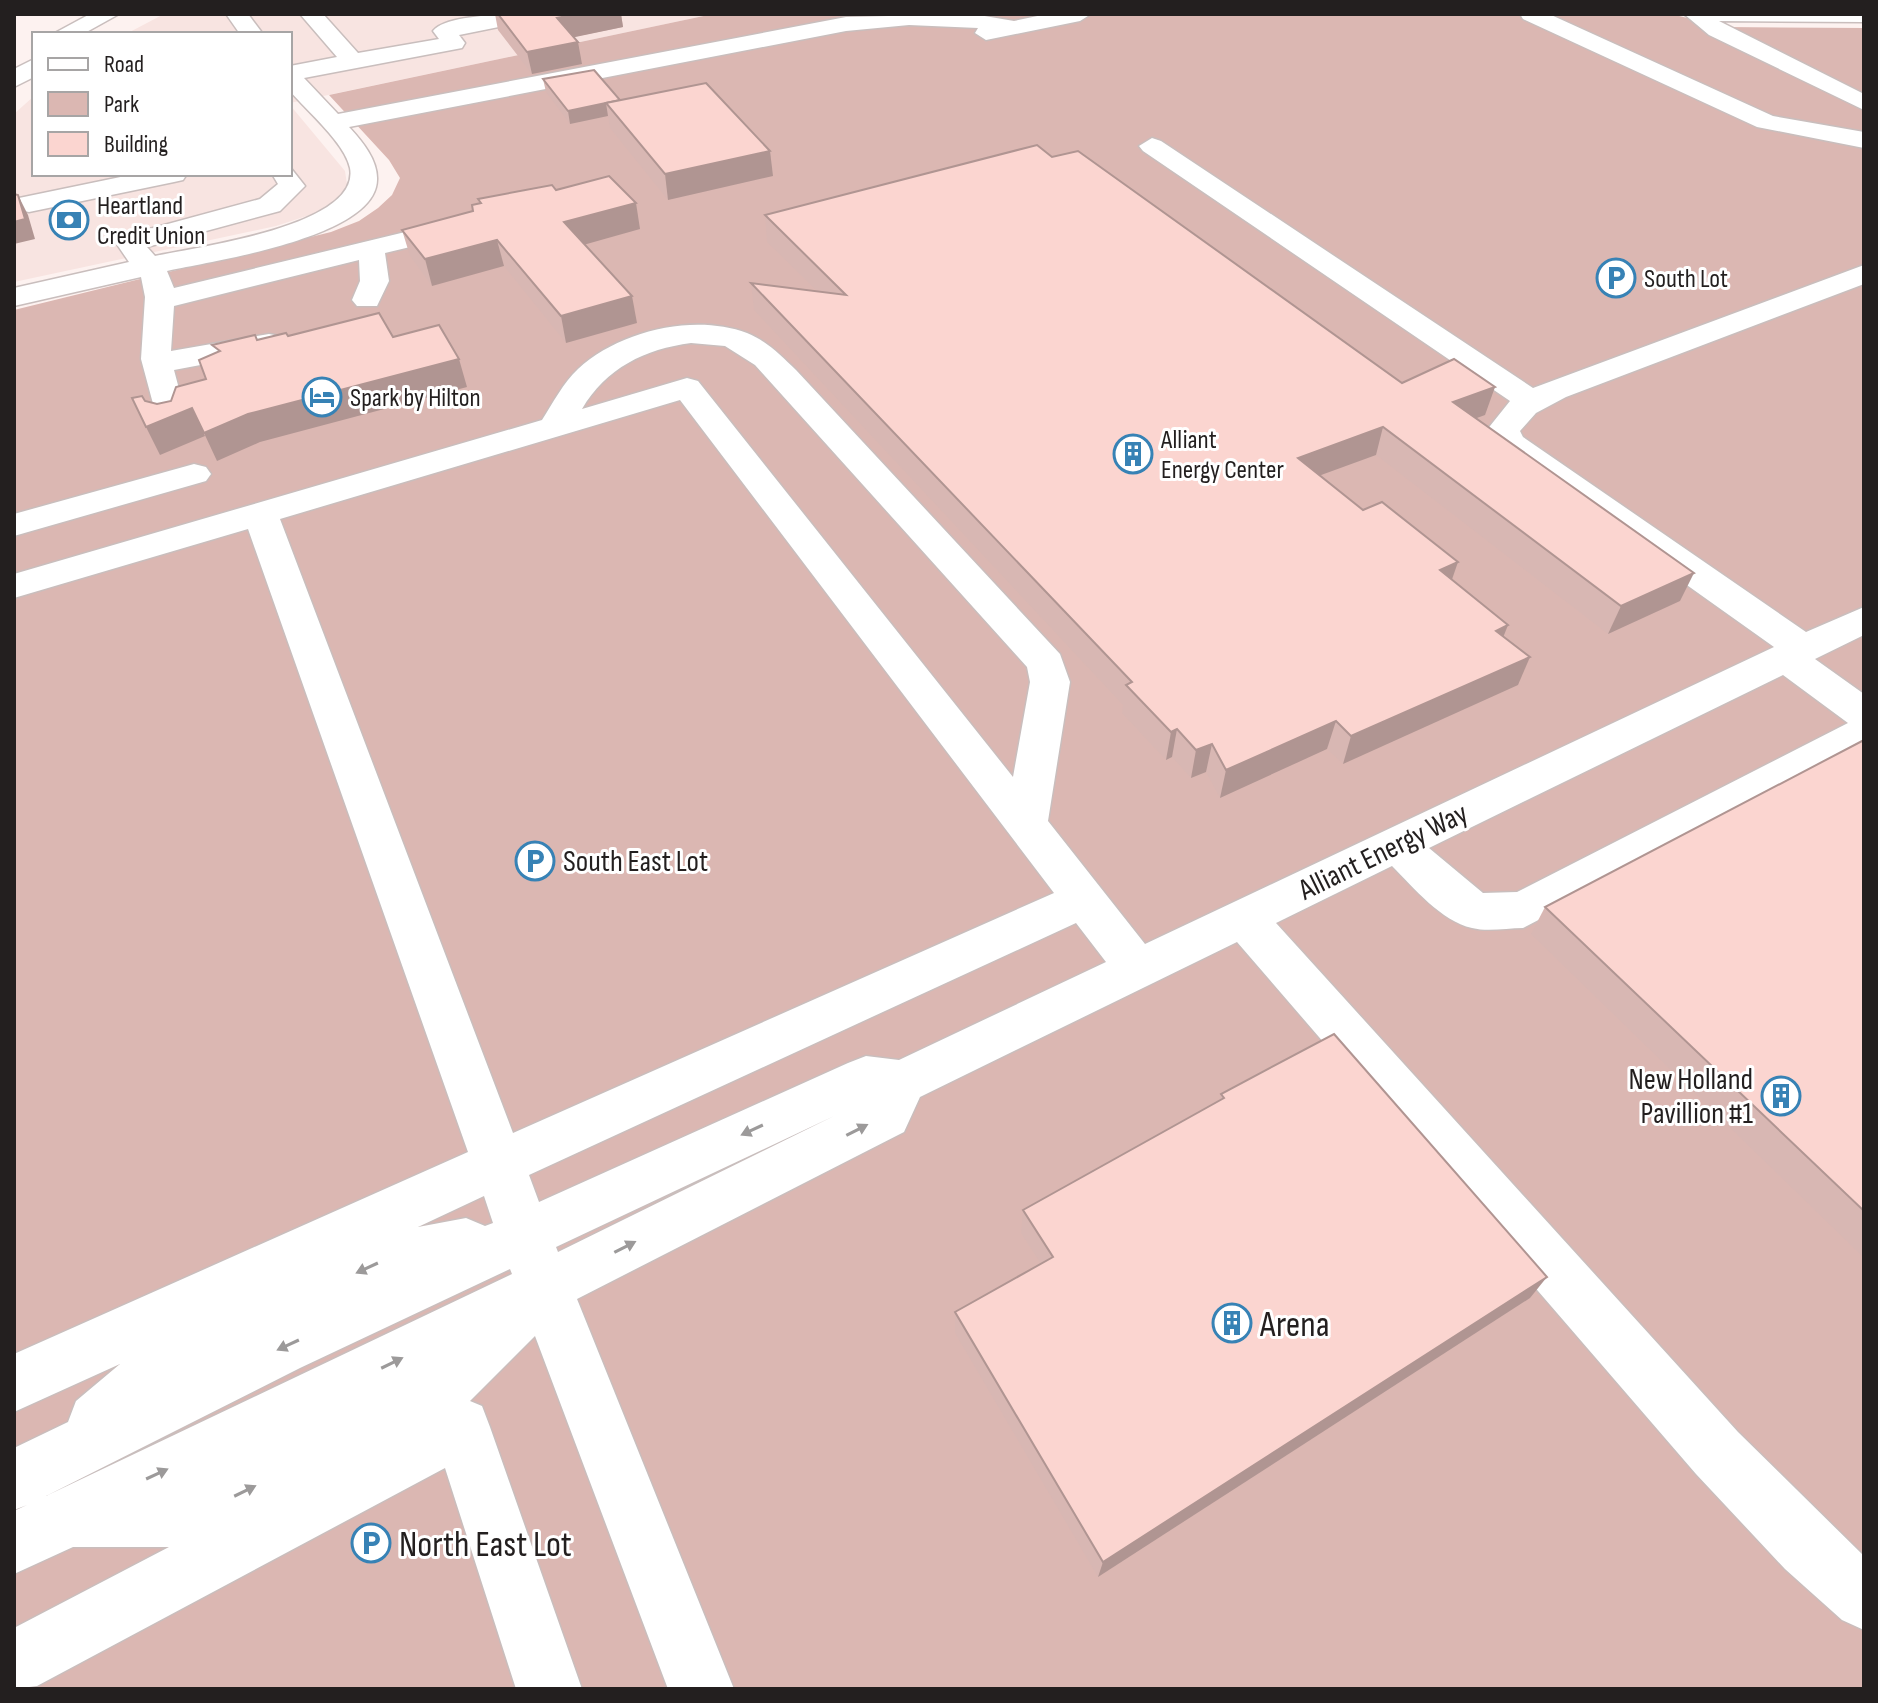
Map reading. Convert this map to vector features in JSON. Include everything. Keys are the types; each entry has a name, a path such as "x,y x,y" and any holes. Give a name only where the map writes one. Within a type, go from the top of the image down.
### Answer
{"main road":[{"path":"68,32 108,14"},
{"path":"90,32 118,14"},
{"path":"237,14 250,32"},
{"path":"311,14 354,63"},
{"path":"437,22 531,14"},
{"path":"304,151 338,132 881,14"},
{"path":"987,14 1013,27"},
{"path":"846,24 863,33 979,34 1080,14"},
{"path":"1531,14 1766,122 1864,140"},
{"path":"1695,14 1717,30 1864,103"},
{"path":"1708,14 1864,15"},
{"path":"292,75 454,43 437,22"},
{"path":"14,80 32,67"},
{"path":"14,297 292,234 336,215 361,197 367,185 364,166 292,77"},
{"path":"1152,146 1531,401"},
{"path":"29,204 164,176"},
{"path":"101,249 270,205 292,186 286,176"},
{"path":"161,300 465,226"},
{"path":"130,243 136,257 151,267 161,300 155,338 157,361 182,447 240,519 499,1164 701,1689"},
{"path":"367,300 375,287 376,268 370,249"},
{"path":"1864,274 1531,401 1507,420 1503,431 1509,443 1794,653 1864,714"},
{"path":"554,427 589,377 616,357 650,343 699,333 728,337 752,347 785,377 1046,663 1050,682 1026,824"},
{"path":"157,361 224,353 300,336"},
{"path":"14,586 687,388 1138,969"},
{"path":"14,525 182,447"},
{"name":"Alliant Energy Way","path":"902,1082 1864,620"},
{"path":"1397,844 1440,886 1475,911 1523,910 1864,732"},
{"path":"14,1383 1085,899"},
{"path":"1243,918 1717,1453 1807,1547 1864,1598"},
{"path":"866,1078 902,1082 886,1116 545,1287 429,1401 196,1516 35,1501 170,1359 391,1257 524,1234 866,1078"},
{"path":"14,1663 461,1427 549,1689"}],"shaded area":[{"path":"164,14 713,14 292,103 292,32 130,32"},
{"path":"32,98 32,176 292,176 292,107 345,171 348,191 319,212 276,226 14,282 14,114"}],"green space":[{"name":"Alliant Energy Center","path":"713,14 1671,14 1724,27 1864,28 1864,1689 14,1689 14,310 331,232 359,221 392,195 400,178 389,160 329,95"}],"building":[{"path":"498,14 577,14 557,18 578,42 527,52"},
{"path":"594,70 620,100 568,111 543,79"},
{"path":"706,83 770,151 665,174 606,103"},
{"name":"Alliant Energy Center","path":"1037,145 1052,157 1078,151 1402,383 1454,359 1495,387 1453,402 1694,573 1621,606 1383,427 1298,458 1363,510 1382,502 1458,562 1440,570 1508,625 1496,631 1530,657 1351,736 1336,721 1226,770 1212,744 1196,750 1177,729 1171,732 1126,685 1132,682 751,283 846,295 765,215"},
{"path":"609,176 636,203 564,222 632,296 561,316 497,240 425,259 402,230 473,211 472,205 481,203 478,199 552,185 556,190"},
{"path":"14,194 18,195 25,219 14,222"},
{"path":"379,313 393,337 439,325 459,359 248,414 204,433 192,408 146,427 132,398 142,396 145,401 157,404 171,401 176,387 206,379 199,360 220,351 212,345 255,335 257,340 286,333 288,336"},
{"name":"New Holland Pavillion #1","path":"1864,740 1864,1211 1545,907"},
{"name":"Arena","path":"1334,1034 1547,1277 1103,1562 955,1312 1053,1257 1023,1210 1224,1098 1221,1094"}],"place":[{"name":"Heartland Credit Union","path":"69,220"},
{"name":"South Lot","path":"1616,278"},
{"name":"Spark by Hilton","path":"322,397"},
{"name":"Alliant Energy Center","path":"1133,454"},
{"name":"South East Lot","path":"535,861"},
{"name":"New Holland Pavillion #1","path":"1781,1096"},
{"name":"Arena","path":"1232,1323"},
{"name":"North East Lot","path":"371,1543"}]}
